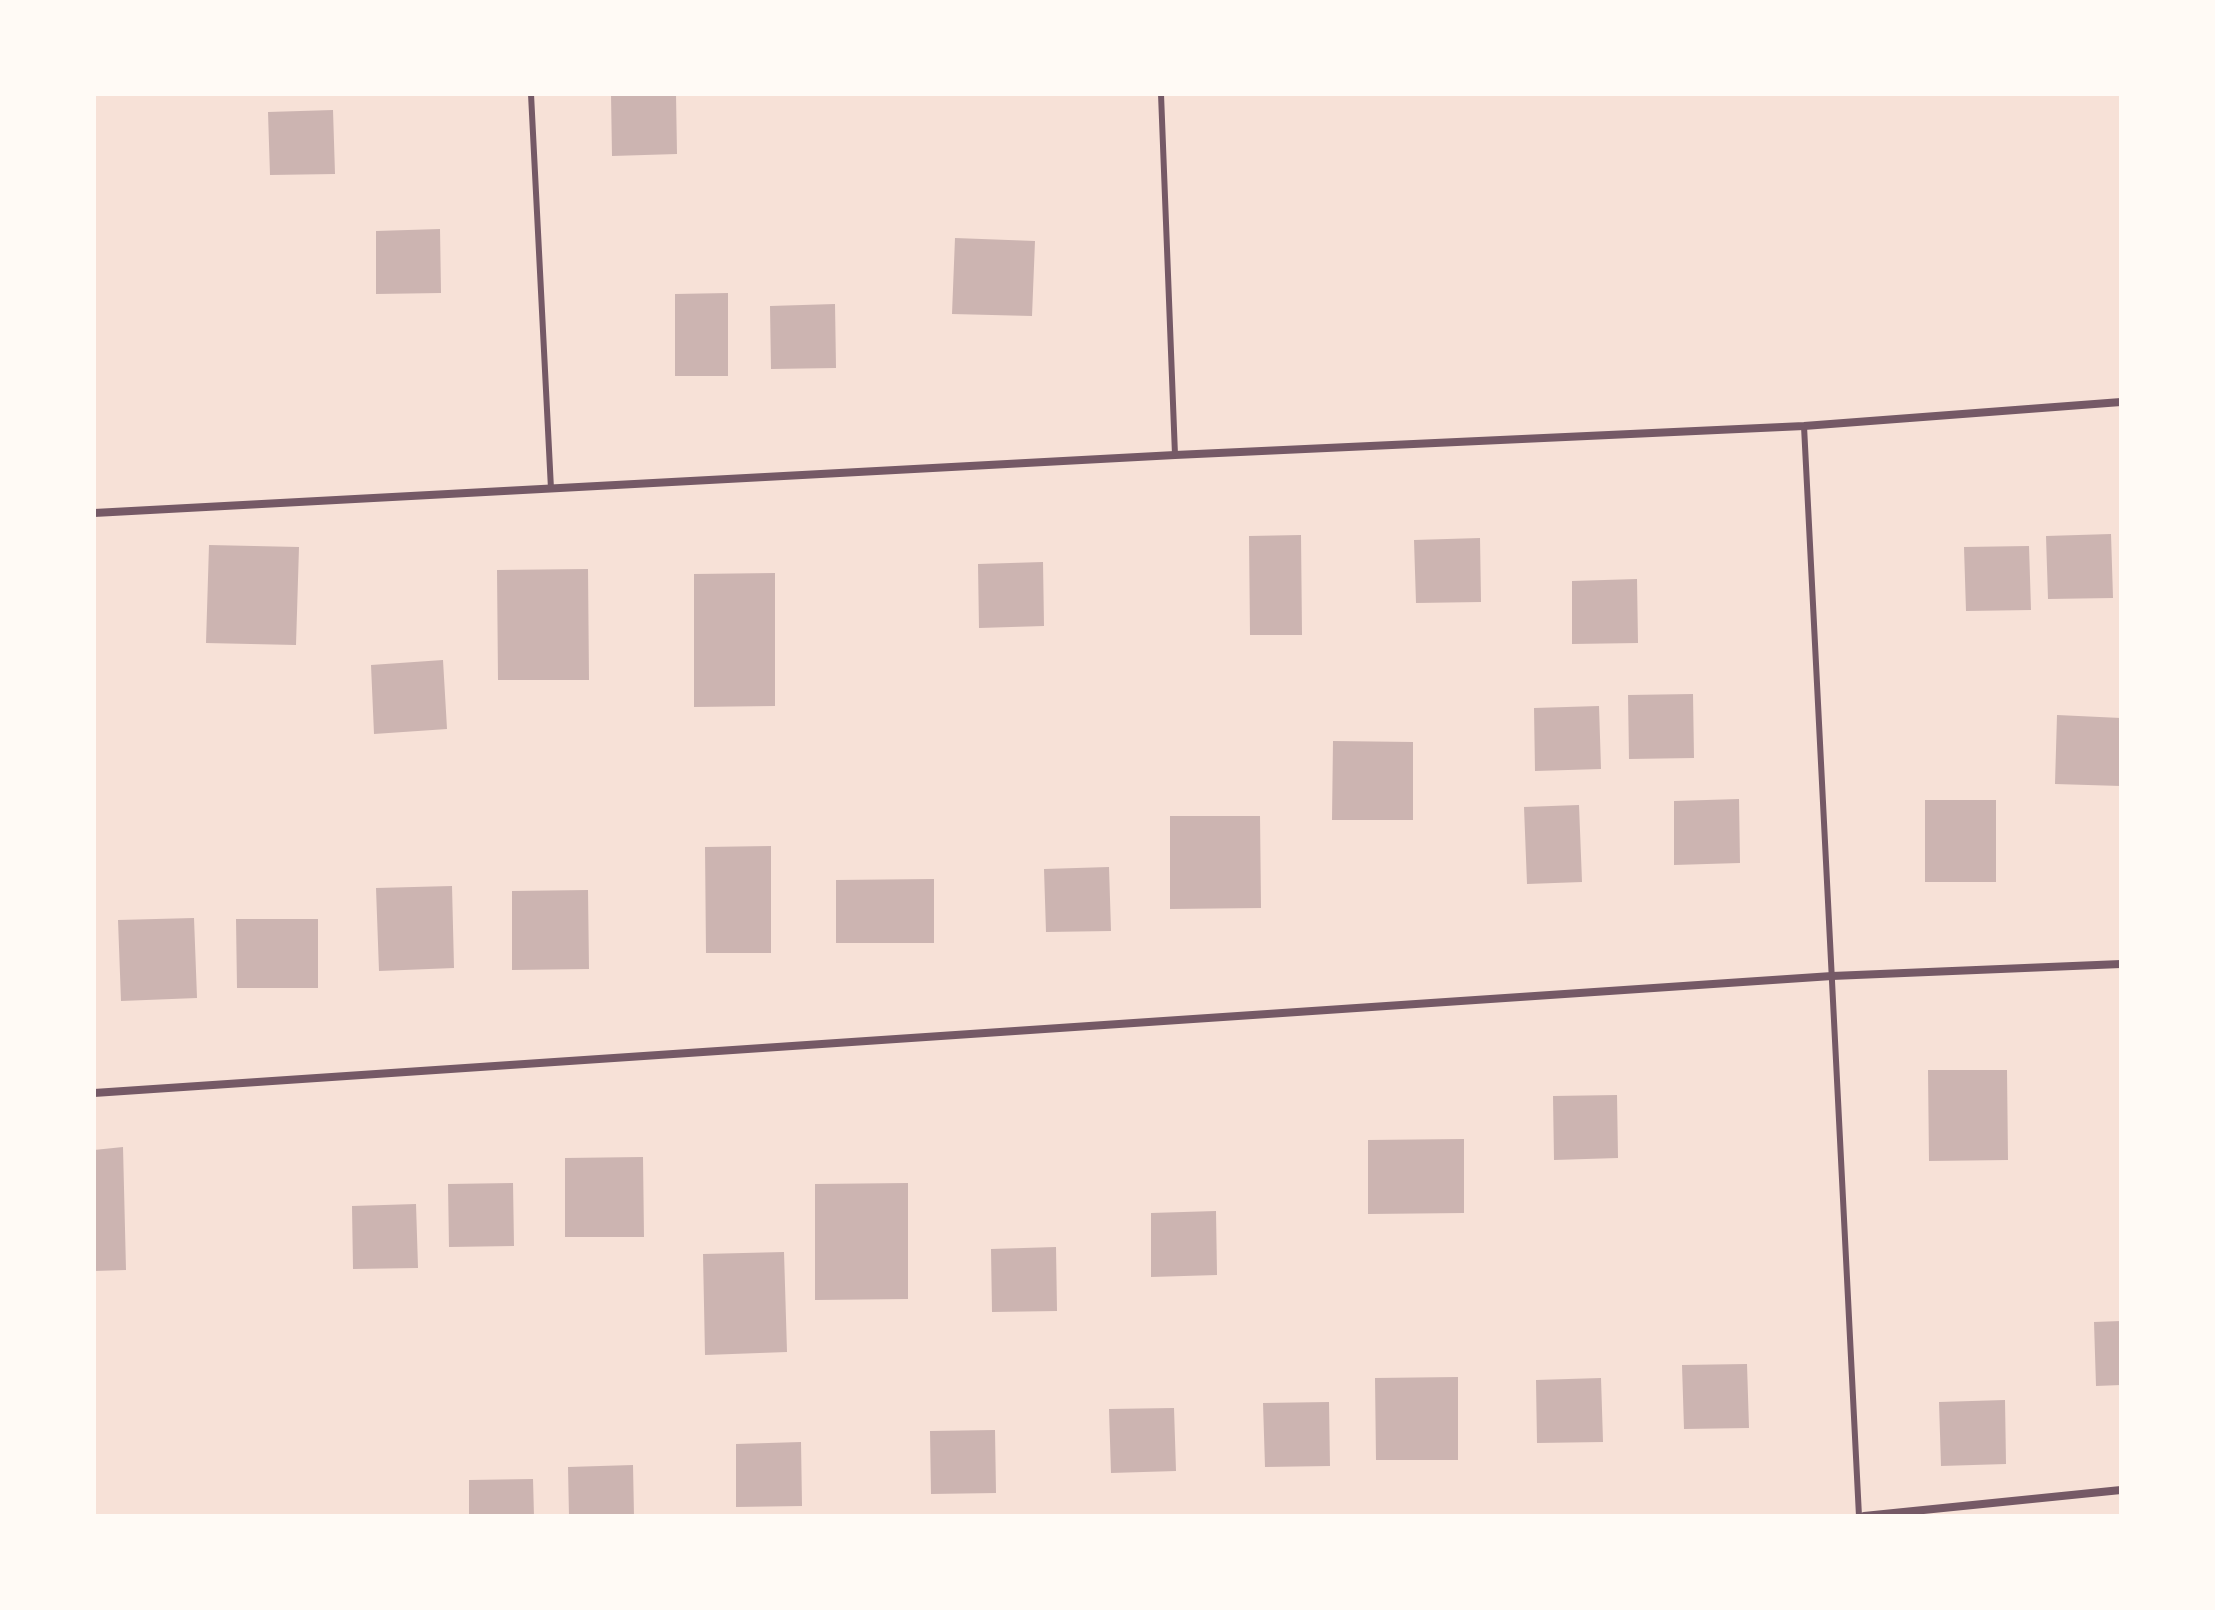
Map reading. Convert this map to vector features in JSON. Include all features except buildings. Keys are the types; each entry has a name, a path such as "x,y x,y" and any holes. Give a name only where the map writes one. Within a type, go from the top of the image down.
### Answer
{"street":[{"path":"94,513 1175,455 1804,426 2121,402"},
{"path":"94,1093 1832,976 2121,964"},
{"path":"1862,1516 2121,1490"}],"lane":[{"path":"531,94 551,489"},
{"path":"1161,94 1175,455"},
{"path":"1804,426 1862,1516"}]}
